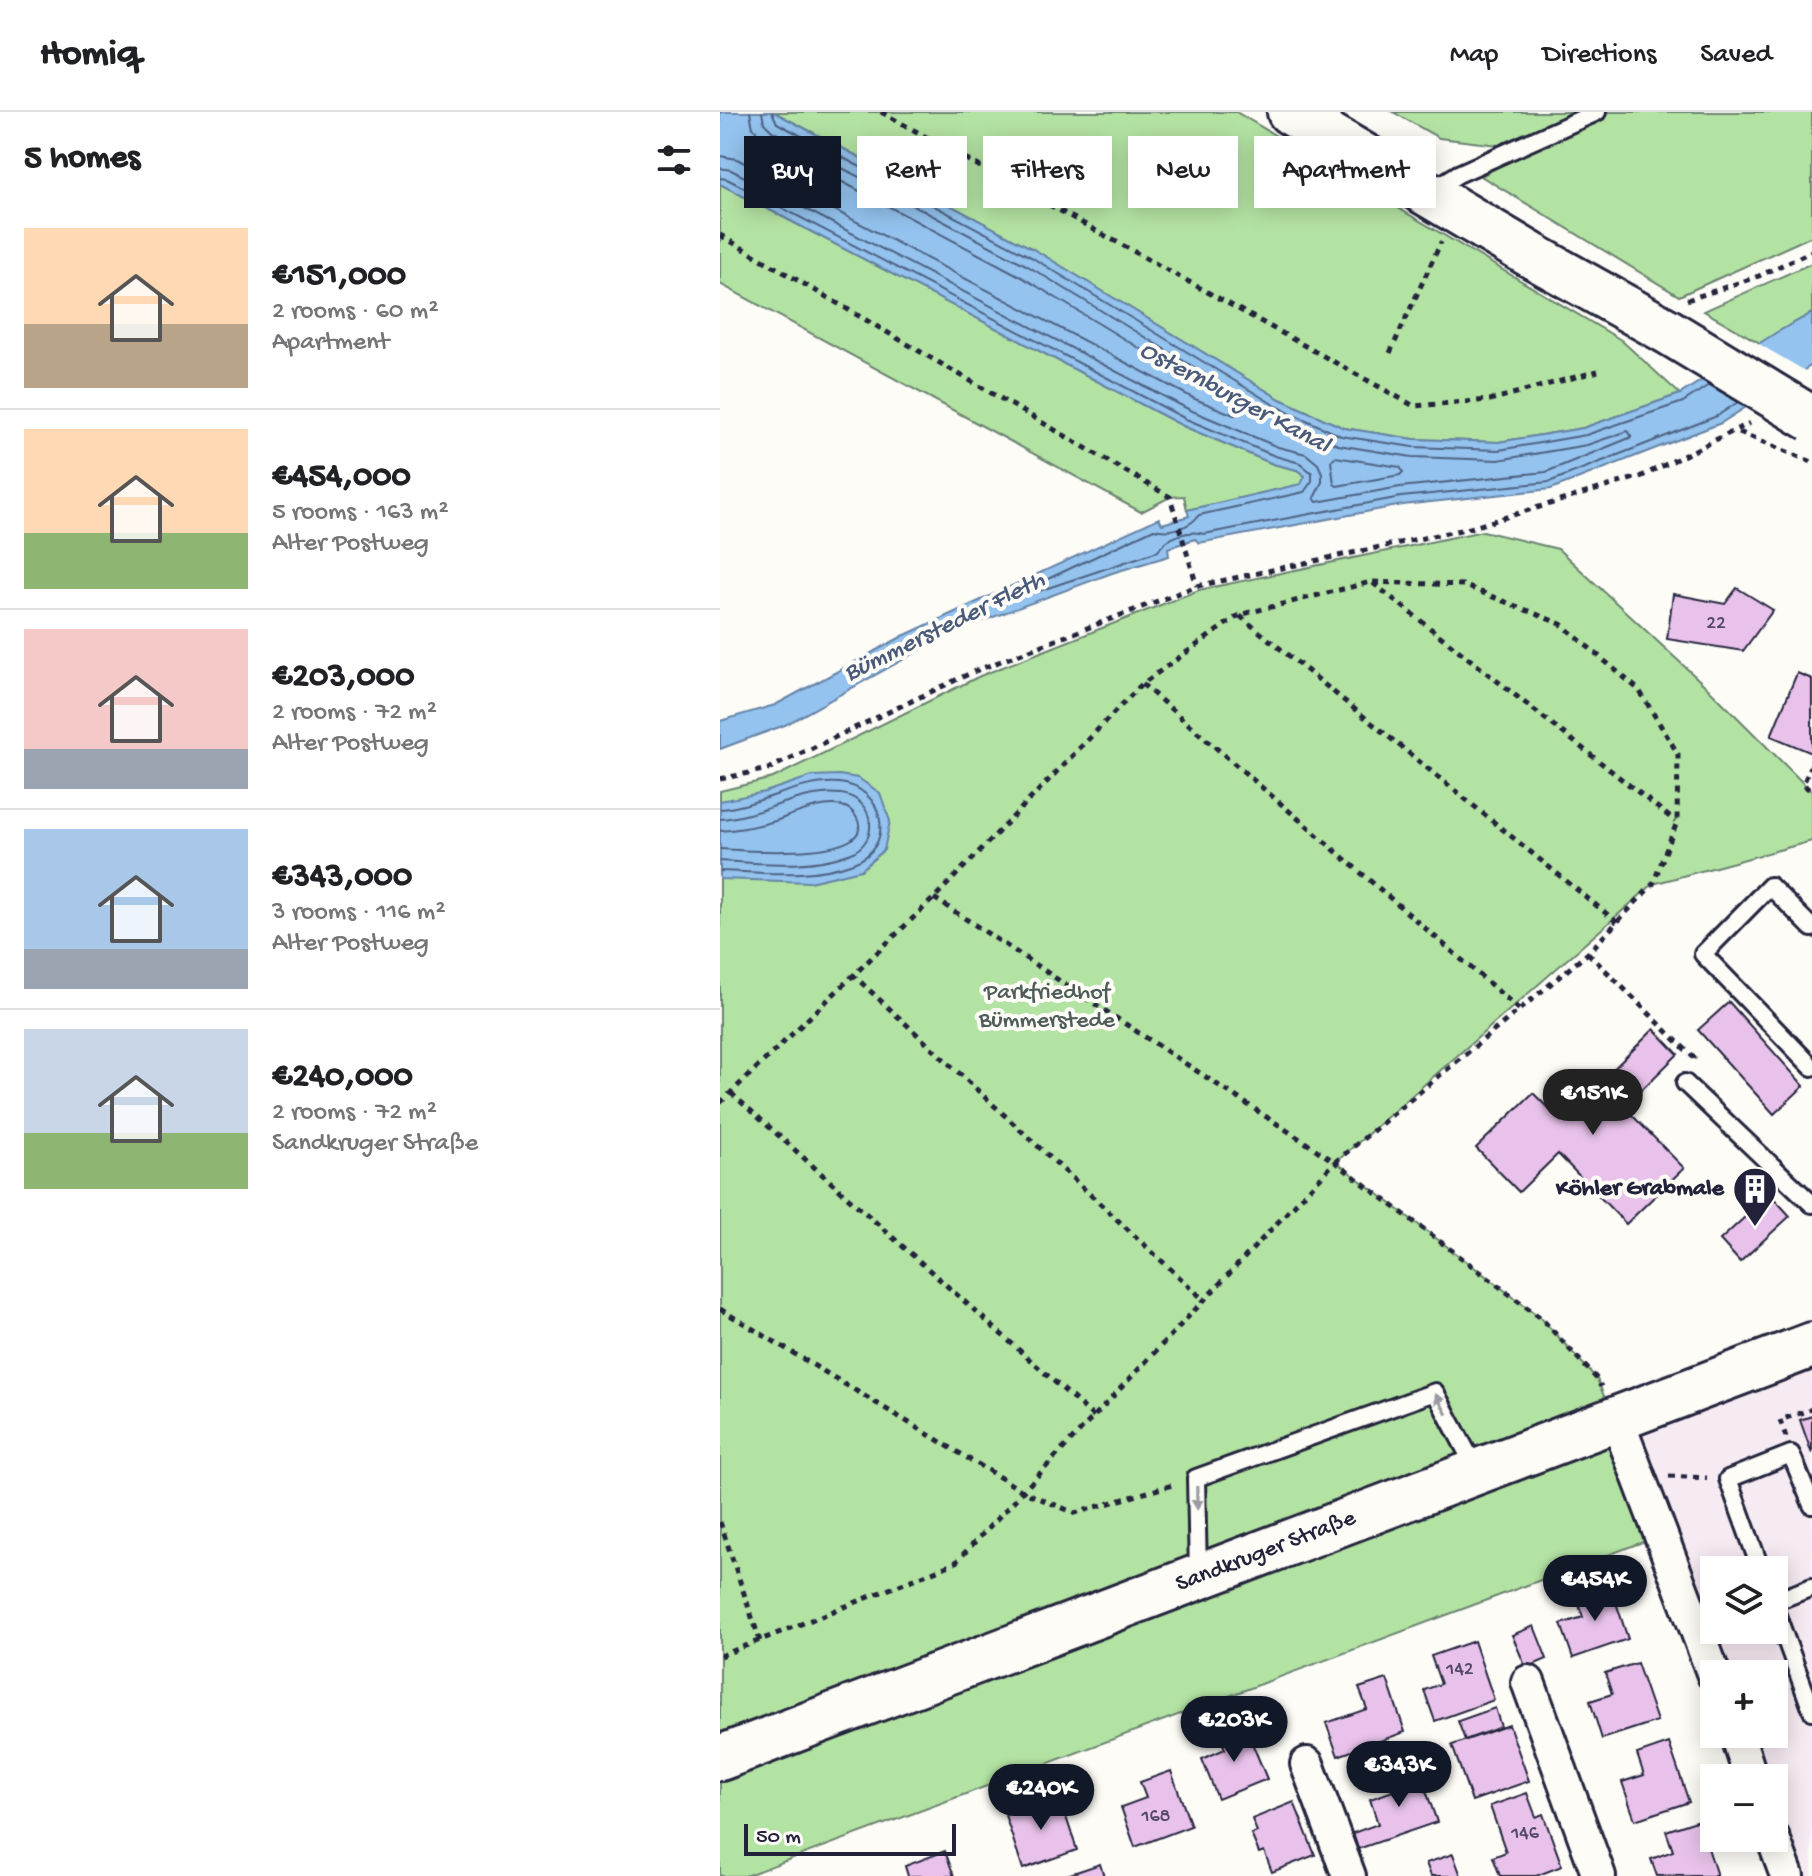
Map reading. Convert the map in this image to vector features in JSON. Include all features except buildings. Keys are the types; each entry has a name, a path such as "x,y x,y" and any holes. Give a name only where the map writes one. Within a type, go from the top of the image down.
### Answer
{"street":[{"path":"1290,112 1325,136"},
{"path":"1436,208 1671,318 1797,410"},
{"name":"Sandkruger Straße","path":"720,1758 1812,1345"},
{"path":"1617,1420 1637,1475 1700,1613"},
{"path":"1528,1682 1599,1876"},
{"path":"1307,1764 1349,1876"},
{"path":"1778,1852 1787,1876"}],"lane":[{"path":"1436,189 1458,174 1597,112"},
{"path":"1812,928 1770,886 1703,954 1812,1067"},
{"path":"1685,1083 1812,1204"},
{"path":"1198,1578 1196,1478 1435,1392 1477,1473"},
{"path":"1756,1556 1728,1479 1791,1454 1812,1505"},
{"path":"1788,1598 1812,1587"},
{"path":"1788,1643 1812,1711"}],"path":[{"path":"881,112 1414,406 1490,400 1598,371"},
{"path":"720,235 1170,497 1197,586"},
{"path":"1390,353 1441,241"},
{"path":"1671,318 1812,251"},
{"path":"720,779 768,769 975,671 1197,586 1470,528 1642,476 1738,431 1797,410"},
{"path":"1738,431 1812,462"},
{"path":"1371,582 1677,822"},
{"path":"720,1103 934,898 1142,684 1239,615 1371,582 1463,585 1561,624 1639,690 1678,754 1677,822 1653,884 1588,953 1335,1162 955,1563 720,1656"},
{"path":"1239,615 1618,923"},
{"path":"1142,684 1520,1010"},
{"path":"1812,764 1803,784 1812,792"},
{"path":"934,898 1335,1162 1541,1318 1597,1379 1617,1420"},
{"path":"1588,953 1694,1058 1685,1083"},
{"path":"852,974 1204,1300"},
{"path":"731,1092 1094,1417"},
{"path":"720,1309 1024,1492 1075,1513 1196,1478"},
{"path":"1791,1454 1780,1420 1812,1409"},
{"path":"1637,1475 1728,1479"},
{"path":"720,1522 760,1641"}],"shaded area":[{"path":"1812,1349 1812,1876 1787,1876 1779,1852 1788,1852 1788,1764 1748,1764 1742,1748 1788,1748 1788,1660 1709,1660 1703,1644 1788,1644 1788,1556 1700,1556 1700,1637 1617,1420"}],"green space":[{"path":"774,112 1236,112 1277,136 1254,136 1254,208 1398,208 1621,340 1680,394 1583,428 1498,442 1414,439 1344,428 1280,399 1035,250 956,208 967,208 967,136 857,136 857,156 841,147 841,136 819,136"},
{"path":"1393,112 1812,112 1812,236 1679,296 1481,176 1532,149 1435,136"},
{"path":"720,184 744,197 744,208 766,208 1183,426 1273,464 1297,470 1305,476 1302,484 1187,510 1184,496 1170,497 1141,512 720,284"},
{"path":"1812,263 1812,313 1760,343 1704,311"},
{"name":"Parkfriedhof Bümmerstede","path":"1483,531 1558,549 1712,692 1812,792 1812,841 1653,884 1336,1162 1541,1318 1597,1379 1613,1418 1617,1420 1659,1536 745,1876 720,1876 720,791 773,778 980,676 1199,590"}],"water":[{"path":"720,112 774,112 819,136 744,136 744,197 720,184"},
{"path":"841,147 857,156 857,208 956,208 1035,250 1280,399 1344,428 1414,439 1498,442 1583,428 1680,394 1812,313 1812,365 1721,423 1551,489 1403,505 1199,543 1195,539 1168,548 1169,556 1112,573 953,632 785,725 720,749 720,721 775,705 903,636 1159,518 1162,524 1189,516 1187,510 1301,484 1305,476 1297,470 1273,464 1183,426 766,208 841,208"},
{"path":"812,776 858,778 880,793 890,821 884,850 861,870 810,882 720,879 720,801 765,792"}],"pier":[{"path":"1754,341 1807,372 1750,409 1697,378"}],"place":[{"name":"Köhler Grabmale","path":"1755,1228"}],"water label":[{"name":"Osternburger Kanal","path":"1234,399"},
{"name":"Bümmersteder Fleth","path":"945,628"}]}
